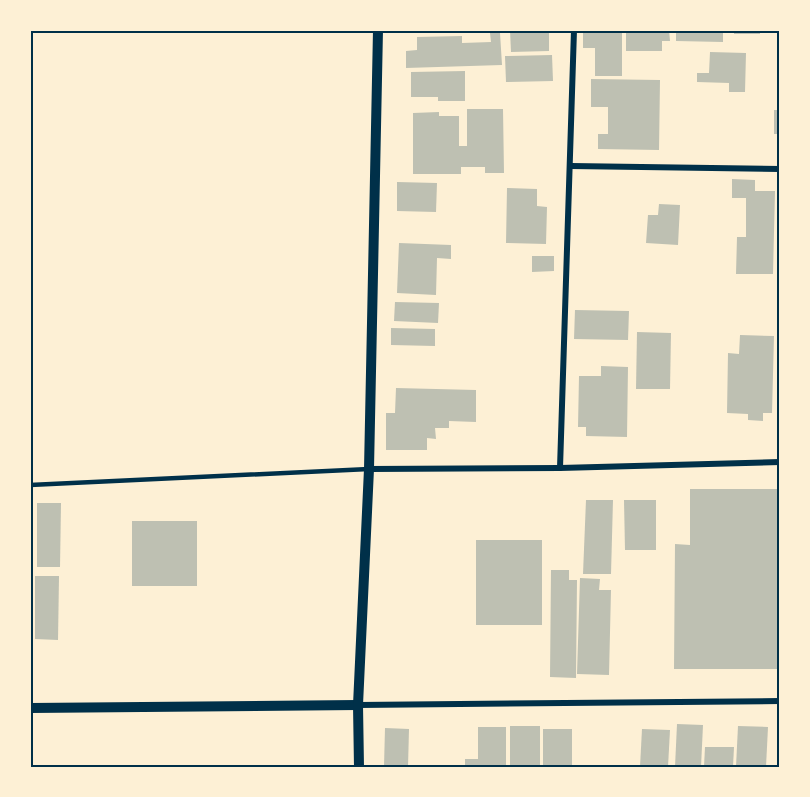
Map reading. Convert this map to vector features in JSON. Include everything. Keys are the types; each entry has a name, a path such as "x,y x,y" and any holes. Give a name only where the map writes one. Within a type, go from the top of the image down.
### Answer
{"street":[{"path":"359,767 358,705 369,469 378,30"},
{"path":"560,468 574,30"},
{"path":"571,166 780,169"},
{"path":"369,469 560,468 780,462"},
{"path":"30,708 780,701"}],"lane":[{"path":"30,485 369,469"}],"building":[{"path":"510,30 549,30 549,51 511,52"},
{"path":"583,30 622,30 622,76 595,76 595,48 583,48"},
{"path":"626,30 669,30 670,41 662,41 662,51 626,51"},
{"path":"676,30 723,30 723,42 676,41"},
{"path":"734,30 760,30 760,34 734,34"},
{"path":"490,33 500,33 502,65 406,68 406,51 417,50 417,37 462,36 462,43 491,42"},
{"path":"710,52 746,53 745,92 729,92 729,83 697,82 697,73 709,73"},
{"path":"552,55 553,81 506,82 505,56"},
{"path":"465,71 465,101 438,101 438,97 411,97 411,72"},
{"path":"591,79 660,80 659,150 598,149 598,134 608,134 608,107 591,107"},
{"path":"467,109 503,109 504,173 485,173 485,167 461,167 461,174 413,174 413,113 439,112 439,116 459,116 459,146 467,146"},
{"path":"774,110 780,110 780,134 774,134"},
{"path":"732,179 755,180 755,191 775,191 773,274 736,274 737,237 746,237 746,198 732,198"},
{"path":"397,182 437,183 436,212 397,211"},
{"path":"507,188 537,189 537,206 547,207 546,244 506,243"},
{"path":"659,204 680,205 678,245 646,243 648,215 658,215"},
{"path":"399,243 451,245 451,259 437,258 436,295 397,293"},
{"path":"532,256 554,256 554,271 532,272"},
{"path":"395,302 439,303 438,323 394,321"},
{"path":"575,310 629,311 628,340 574,339"},
{"path":"391,328 435,329 435,346 391,345"},
{"path":"637,332 671,333 670,389 636,389"},
{"path":"740,335 774,336 772,413 763,413 763,421 748,420 748,414 727,413 728,353 739,354"},
{"path":"601,366 628,367 627,437 586,436 586,427 578,427 579,376 601,376"},
{"path":"396,388 476,390 476,422 449,421 449,428 435,428 436,439 427,438 427,450 386,450 386,413 395,413"},
{"path":"690,489 780,489 780,669 674,669 675,544 690,545"},
{"path":"586,500 613,500 611,574 583,574"},
{"path":"624,500 656,500 656,550 625,550"},
{"path":"37,503 61,503 60,567 37,567"},
{"path":"132,521 197,521 197,586 132,586"},
{"path":"476,540 542,540 542,625 476,625"},
{"path":"551,570 569,570 569,580 577,580 576,678 550,677"},
{"path":"35,576 59,576 58,640 35,639"},
{"path":"580,578 600,579 599,590 611,590 609,675 577,674"},
{"path":"677,724 703,725 701,767 675,767"},
{"path":"510,726 540,726 540,767 510,767"},
{"path":"738,726 768,727 766,767 736,767"},
{"path":"478,727 506,727 506,767 465,767 465,759 478,759"},
{"path":"385,728 409,729 408,767 384,767"},
{"path":"543,729 572,729 572,767 543,767"},
{"path":"642,729 670,730 668,767 640,767"},
{"path":"705,747 734,747 733,767 704,767"}]}
